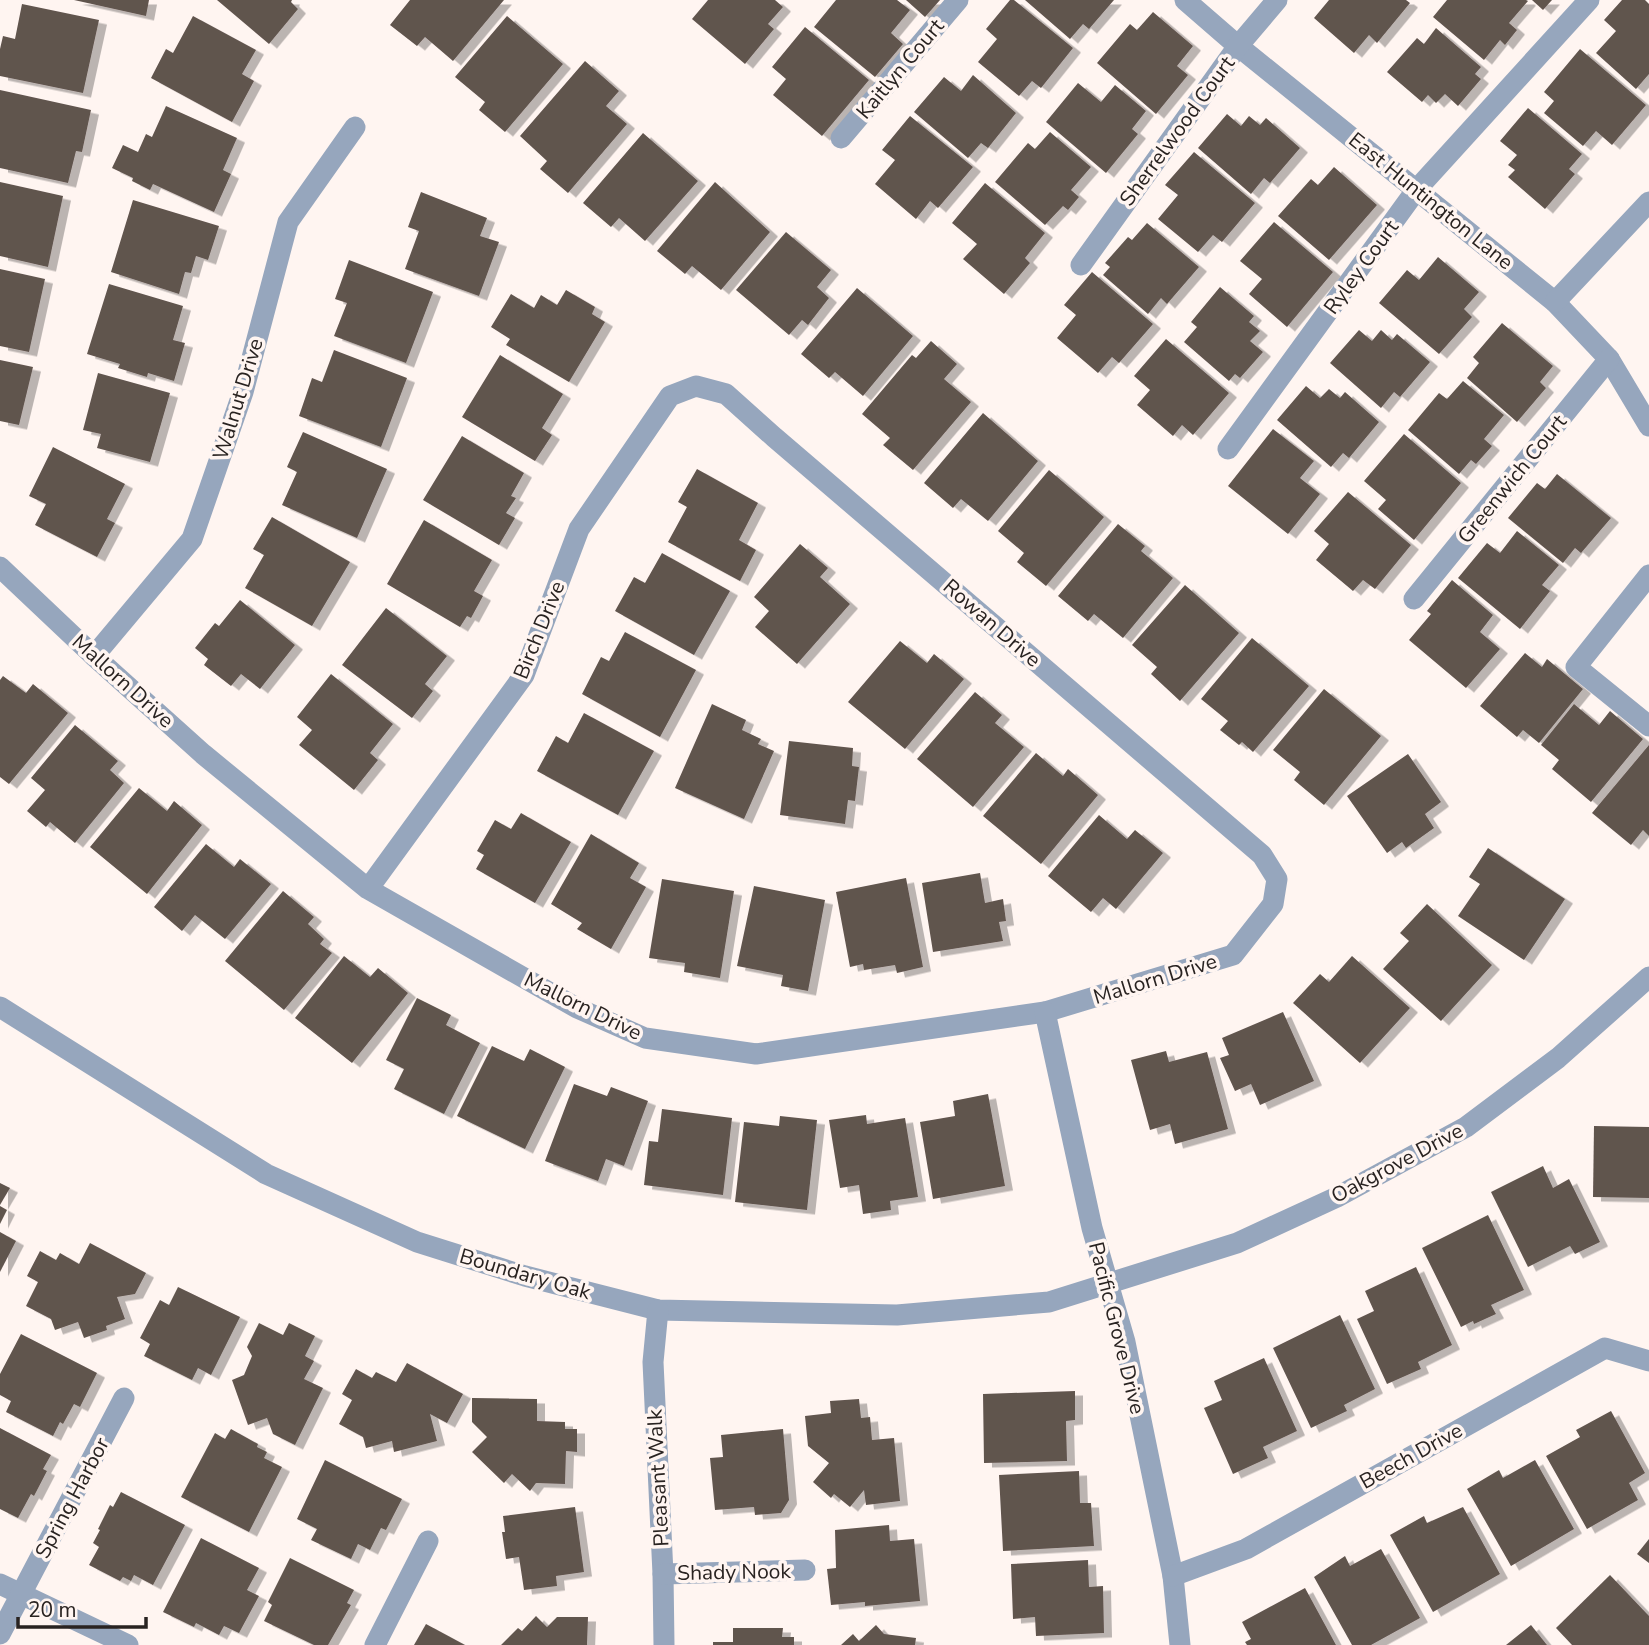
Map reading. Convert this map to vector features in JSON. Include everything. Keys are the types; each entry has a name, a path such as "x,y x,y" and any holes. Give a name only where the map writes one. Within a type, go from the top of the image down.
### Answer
{"street":[{"name":"Kaitlyn Court","path":"841,138 958,0"},
{"name":"East Huntington Lane","path":"1185,0 1238,46 1555,302 1609,359 1649,426"},
{"name":"Sherrelwood Court","path":"1081,265 1238,46 1277,0"},
{"name":"Ryley Court","path":"1228,449 1418,189 1590,0"},
{"name":"Walnut Drive","path":"93,656 192,539 243,391 288,222 355,127"},
{"path":"1555,302 1649,202"},
{"name":"Greenwich Court","path":"1414,599 1609,359"},
{"name":"Rowan Drive","path":"670,396 696,386 726,394 1262,855 1277,879 1273,904"},
{"name":"Birch Drive","path":"368,888 524,675 579,529 670,396"},
{"name":"Mallorn Drive","path":"0,567 93,656 202,754 368,888 577,1008 645,1038 756,1054 1045,1012 1234,955 1273,904"},
{"path":"1649,575 1576,667 1649,726"},
{"name":"Oakgrove Drive","path":"1108,1285 1237,1243 1336,1197 1466,1127 1558,1058 1649,977"},
{"name":"Boundary Oak","path":"0,1007 266,1174 417,1242 525,1276 658,1310 897,1315 1049,1303 1108,1285"},
{"name":"Pacific Grove Drive","path":"1045,1012 1092,1228 1125,1342 1173,1576 1180,1645"},
{"name":"Pleasant Walk","path":"658,1310 653,1363 664,1645"},
{"name":"Beech Drive","path":"1173,1576 1245,1549 1605,1348 1649,1361"},
{"name":"Spring Harbor","path":"0,1634 124,1398"},
{"path":"374,1645 428,1541"},
{"name":"Shady Nook","path":"663,1574 805,1570"},
{"path":"0,1584 128,1645"}],"building":[{"path":"74,0 149,0 146,16"},
{"path":"217,0 292,0 298,9 269,44"},
{"path":"410,0 504,0 453,61 425,37 417,46 390,25"},
{"path":"708,0 775,0 783,7 768,24 774,29 745,64 692,19"},
{"path":"836,0 897,0 910,10 891,33 903,44 875,77 814,27"},
{"path":"906,0 940,0 925,17"},
{"path":"1010,0 1014,0 1073,48 1041,88 1032,81 1019,96 978,62 997,39 986,29"},
{"path":"1025,0 1114,0 1089,29 1083,24 1070,39"},
{"path":"1329,0 1406,0 1410,3 1377,43 1369,35 1354,53 1314,18"},
{"path":"1447,0 1528,1 1509,23 1517,30 1505,45 1500,40 1484,60 1433,17"},
{"path":"1532,0 1552,0 1543,10"},
{"path":"1622,0 1645,0 1649,4 1649,74 1636,89 1596,53 1616,31 1604,20"},
{"path":"22,4 99,20 83,93 0,76 3,36 15,39"},
{"path":"1153,12 1193,46 1177,66 1188,75 1156,114 1097,63 1130,24 1137,30"},
{"path":"193,16 256,50 242,74 254,81 232,122 151,78 166,49 173,53"},
{"path":"507,16 563,64 505,132 479,110 485,102 455,77"},
{"path":"805,27 869,80 822,136 773,95 786,79 772,67"},
{"path":"1436,28 1481,67 1475,74 1481,79 1458,106 1445,94 1436,103 1428,95 1422,102 1387,72 1417,38 1424,44"},
{"path":"1580,49 1646,105 1612,145 1596,131 1583,146 1544,113 1554,101 1544,92"},
{"path":"585,61 619,91 606,106 627,124 568,193 540,169 547,161 520,136"},
{"path":"973,75 1016,113 988,148 981,143 968,158 914,112 944,77 961,91"},
{"path":"1078,83 1101,102 1115,85 1146,111 1132,129 1138,134 1106,173 1046,122"},
{"path":"0,90 91,110 82,152 76,151 68,183 0,168"},
{"path":"166,106 237,138 223,170 231,174 214,212 153,184 150,190 112,168 123,145 138,152 146,134 152,137"},
{"path":"1528,108 1582,154 1569,169 1575,174 1545,209 1508,177 1515,170 1508,165 1517,155 1500,141"},
{"path":"1227,114 1241,126 1249,116 1260,125 1266,118 1300,148 1270,183 1264,178 1251,194 1198,148"},
{"path":"910,116 973,167 938,208 930,201 916,219 875,184 895,160 882,150"},
{"path":"1050,132 1091,167 1071,190 1079,197 1068,210 1063,206 1045,225 995,182 1028,143 1035,149"},
{"path":"643,133 698,181 645,241 619,218 611,227 583,203"},
{"path":"1194,152 1255,203 1222,242 1213,235 1198,252 1158,219 1178,195 1165,185"},
{"path":"1334,167 1377,205 1329,260 1278,216 1311,179 1318,185"},
{"path":"0,182 63,196 48,267 0,256"},
{"path":"715,182 770,232 721,290 692,266 685,274 657,251"},
{"path":"985,183 1045,233 1025,258 1030,263 1004,294 963,259 977,244 952,223"},
{"path":"421,192 487,218 480,236 499,242 479,296 405,269 419,231 408,227"},
{"path":"133,200 219,226 208,260 196,256 191,273 185,272 179,294 111,272"},
{"path":"1274,222 1333,272 1287,327 1249,294 1262,279 1240,261"},
{"path":"1147,223 1199,267 1167,304 1161,298 1148,314 1103,275 1110,267 1105,263 1128,237 1132,240"},
{"path":"786,232 831,270 817,287 829,298 808,325 802,320 789,335 736,290"},
{"path":"1438,257 1479,292 1464,309 1472,317 1439,354 1379,303 1407,270 1419,280"},
{"path":"349,260 433,292 406,363 334,336 347,303 335,299"},
{"path":"0,269 45,279 29,352 0,346"},
{"path":"1092,272 1153,324 1119,363 1112,357 1098,373 1057,338 1076,315 1064,305"},
{"path":"109,284 183,306 173,340 185,343 174,381 148,373 147,377 118,368 120,364 87,354"},
{"path":"1220,287 1254,316 1249,322 1260,331 1250,341 1263,352 1240,378 1235,374 1229,381 1184,342 1197,327 1191,322"},
{"path":"857,288 913,336 863,396 835,372 829,378 801,354"},
{"path":"566,290 595,307 592,314 605,322 569,382 506,345 510,339 491,327 511,294 534,308 541,295 557,305"},
{"path":"1502,323 1553,366 1540,382 1546,388 1517,422 1467,378 1479,363 1473,357"},
{"path":"1359,330 1372,341 1381,330 1392,340 1397,334 1430,362 1400,397 1394,392 1381,408 1330,363"},
{"path":"1166,339 1229,393 1193,435 1182,425 1173,436 1137,405 1150,390 1134,376"},
{"path":"931,341 957,364 944,379 971,402 913,470 883,445 890,438 862,414 912,355 916,358"},
{"path":"334,350 407,378 381,447 299,416 312,378 322,382"},
{"path":"500,355 563,394 542,428 552,435 535,461 462,417"},
{"path":"0,360 33,367 19,425 0,421"},
{"path":"98,373 170,393 150,462 97,448 101,434 83,430"},
{"path":"1463,381 1504,415 1484,439 1492,446 1476,464 1471,460 1459,474 1408,430 1439,393 1447,399"},
{"path":"1306,386 1320,398 1329,389 1340,398 1345,392 1379,422 1349,458 1343,453 1331,467 1277,420"},
{"path":"983,413 1038,461 988,521 961,499 953,508 924,483"},
{"path":"1273,429 1314,461 1300,478 1320,494 1288,534 1228,486"},
{"path":"303,432 387,469 357,538 282,505 297,472 287,467"},
{"path":"1404,434 1461,483 1414,540 1378,509 1386,500 1364,481"},
{"path":"462,436 524,473 511,496 516,498 506,513 515,518 499,545 423,500"},
{"path":"53,447 125,484 107,519 115,523 97,557 35,525 46,504 29,496"},
{"path":"697,469 758,503 739,540 756,550 740,581 668,542 687,507 678,502"},
{"path":"1049,470 1104,517 1046,586 1017,562 1024,553 998,531"},
{"path":"1557,474 1611,518 1581,553 1575,548 1563,563 1508,518 1537,483 1545,489"},
{"path":"1348,492 1411,545 1375,589 1363,580 1353,591 1316,560 1329,544 1314,531"},
{"path":"272,517 350,562 312,626 245,588 264,555 253,549"},
{"path":"424,520 492,560 474,591 483,596 471,618 467,616 460,627 387,584"},
{"path":"1118,524 1145,546 1141,551 1173,578 1123,638 1094,614 1088,621 1058,596"},
{"path":"1517,531 1559,565 1542,585 1550,591 1520,629 1458,578 1487,543 1500,553"},
{"path":"800,544 828,568 820,577 850,604 797,664 755,627 769,611 754,597"},
{"path":"662,553 730,591 694,655 615,611 634,577 645,583"},
{"path":"1452,580 1493,615 1480,632 1500,649 1466,688 1409,640 1431,614 1427,611"},
{"path":"1185,585 1239,633 1180,701 1151,674 1157,667 1132,645"},
{"path":"240,600 295,645 260,689 241,674 231,686 204,665 208,659 195,648 215,623 219,626"},
{"path":"386,608 447,656 425,684 433,691 412,718 342,665"},
{"path":"625,632 696,670 660,737 582,694 601,657 609,661"},
{"path":"1252,638 1309,686 1253,752 1242,742 1239,745 1220,730 1228,721 1201,699"},
{"path":"900,641 927,663 934,654 964,679 905,749 848,702"},
{"path":"1525,653 1542,667 1547,659 1583,689 1539,743 1523,730 1517,737 1480,706"},
{"path":"331,674 393,724 370,753 378,760 354,790 299,745 312,730 297,717"},
{"path":"3,676 26,693 33,684 68,713 9,784 0,777 0,680"},
{"path":"1324,689 1381,736 1324,805 1294,780 1300,772 1273,750"},
{"path":"975,692 1002,715 995,723 1024,747 973,807 917,759"},
{"path":"712,704 746,720 742,730 761,739 758,744 774,751 744,819 675,788"},
{"path":"1574,704 1599,725 1610,711 1643,739 1591,802 1552,769 1559,760 1541,745"},
{"path":"584,713 654,751 618,815 537,771 556,736 568,743"},
{"path":"75,725 118,761 110,770 124,783 75,843 50,822 46,827 27,811 45,790 31,778"},
{"path":"789,741 853,748 852,766 859,767 855,801 848,800 845,824 780,815"},
{"path":"1649,745 1649,836 1643,830 1631,845 1592,813"},
{"path":"1036,753 1063,776 1068,769 1098,795 1041,864 983,816"},
{"path":"1408,754 1441,802 1425,814 1434,828 1406,848 1402,842 1387,853 1347,796"},
{"path":"139,788 167,811 174,801 202,825 147,894 90,847"},
{"path":"521,813 571,842 535,903 476,869 484,855 477,851 495,820 511,829"},
{"path":"1099,815 1127,839 1135,830 1163,853 1116,909 1103,898 1091,912 1048,876"},
{"path":"591,834 639,863 630,878 646,887 611,949 577,929 582,923 551,904"},
{"path":"206,844 234,867 240,859 271,884 225,939 195,915 182,931 154,907"},
{"path":"1488,848 1565,899 1524,960 1458,916 1480,884 1469,877"},
{"path":"980,873 985,903 1003,899 1006,921 999,922 1003,941 933,952 922,883"},
{"path":"906,878 923,967 897,973 895,965 864,970 863,964 850,967 836,892"},
{"path":"662,879 734,891 720,978 684,972 685,963 649,958"},
{"path":"754,886 825,900 808,991 781,986 783,975 737,966"},
{"path":"283,891 314,917 308,924 324,939 320,944 332,953 284,1010 225,961"},
{"path":"1427,904 1492,965 1441,1021 1383,969 1409,941 1400,933"},
{"path":"344,956 370,977 378,968 408,993 352,1063 295,1018"},
{"path":"1352,956 1410,1008 1360,1063 1293,1003 1320,974 1329,982"},
{"path":"417,998 451,1015 446,1025 480,1043 444,1114 394,1089 404,1069 386,1060"},
{"path":"1283,1012 1314,1081 1260,1105 1251,1084 1235,1091 1220,1058 1229,1055 1222,1038"},
{"path":"492,1046 524,1061 530,1049 565,1067 525,1149 457,1116"},
{"path":"1166,1051 1169,1062 1207,1052 1228,1129 1175,1144 1170,1124 1150,1130 1131,1060"},
{"path":"574,1084 607,1096 611,1087 648,1101 624,1166 606,1159 598,1181 545,1161"},
{"path":"988,1094 1005,1186 933,1199 920,1122 955,1116 953,1101"},
{"path":"662,1109 732,1118 723,1195 644,1185 649,1141 658,1142"},
{"path":"866,1115 867,1124 905,1118 918,1197 890,1201 891,1210 863,1214 859,1185 840,1188 829,1120"},
{"path":"780,1116 817,1120 807,1210 735,1202 744,1122 779,1126"},
{"path":"1594,1126 1649,1127 1649,1198 1593,1197"},
{"path":"1543,1166 1553,1188 1569,1179 1600,1242 1575,1254 1570,1246 1528,1267 1491,1192"},
{"path":"0,1183 10,1188 0,1205"},
{"path":"0,1206 7,1210 0,1224"},
{"path":"1488,1215 1524,1290 1491,1305 1496,1314 1461,1327 1422,1248"},
{"path":"0,1232 16,1241 0,1272"},
{"path":"90,1243 146,1273 135,1294 117,1297 125,1319 106,1326 107,1330 84,1338 78,1322 55,1330 51,1319 26,1306 38,1282 27,1276 40,1251 56,1260 60,1253 79,1264"},
{"path":"1416,1267 1452,1345 1418,1362 1421,1369 1387,1384 1357,1319 1374,1311 1365,1291"},
{"path":"178,1287 240,1317 211,1375 198,1368 192,1380 144,1356 150,1344 140,1338 160,1300 169,1305"},
{"path":"1340,1315 1375,1389 1344,1405 1347,1411 1311,1428 1273,1348"},
{"path":"259,1323 283,1335 289,1323 315,1336 305,1356 314,1361 304,1379 323,1388 295,1445 273,1434 267,1418 248,1425 232,1380 244,1375 252,1356 247,1347"},
{"path":"21,1334 97,1373 80,1407 74,1404 53,1436 6,1412 11,1401 0,1395 0,1374"},
{"path":"1264,1358 1297,1431 1263,1447 1268,1458 1233,1474 1204,1408 1222,1400 1214,1381"},
{"path":"407,1363 463,1394 447,1423 430,1414 437,1441 394,1452 392,1441 366,1448 363,1437 339,1424 352,1400 342,1394 356,1369 372,1378 376,1372 396,1382"},
{"path":"1075,1391 1075,1420 1066,1421 1067,1461 984,1463 983,1394"},
{"path":"472,1398 537,1399 537,1421 565,1422 565,1429 577,1429 577,1452 566,1451 565,1484 536,1483 530,1491 512,1474 504,1483 472,1452 487,1437 472,1422"},
{"path":"859,1399 861,1418 870,1417 872,1440 894,1438 900,1501 866,1505 864,1490 850,1507 834,1494 831,1498 813,1482 829,1463 808,1446 805,1416 831,1413 830,1401"},
{"path":"1611,1411 1645,1473 1629,1483 1638,1500 1587,1529 1546,1456 1580,1437 1576,1430"},
{"path":"0,1428 51,1455 43,1469 47,1471 34,1496 31,1494 18,1518 0,1509"},
{"path":"231,1429 258,1444 257,1447 267,1452 264,1458 282,1467 249,1532 181,1497 215,1433 225,1439"},
{"path":"783,1429 789,1500 781,1513 755,1515 754,1507 715,1510 710,1458 723,1457 721,1435"},
{"path":"325,1460 402,1499 386,1530 381,1528 370,1550 358,1544 351,1559 311,1540 317,1529 297,1519"},
{"path":"1535,1460 1574,1529 1511,1566 1467,1489 1499,1470 1503,1478"},
{"path":"1079,1471 1080,1503 1091,1503 1094,1546 1003,1551 999,1475"},
{"path":"121,1492 185,1525 153,1585 134,1575 131,1581 123,1577 120,1581 89,1565 99,1547 93,1543 100,1530 98,1529 110,1505 113,1507"},
{"path":"575,1507 584,1572 556,1576 557,1586 524,1590 519,1557 506,1559 502,1532 505,1532 503,1516"},
{"path":"1463,1507 1500,1574 1433,1612 1390,1535 1424,1516 1427,1523"},
{"path":"889,1525 890,1541 914,1539 920,1601 865,1606 865,1602 831,1605 827,1569 836,1568 835,1530"},
{"path":"201,1538 259,1568 247,1590 259,1596 239,1633 224,1626 219,1635 196,1623 194,1627 163,1612"},
{"path":"1649,1539 1649,1563 1637,1554"},
{"path":"1381,1549 1420,1618 1371,1645 1352,1645 1314,1577 1345,1556 1350,1566"},
{"path":"290,1558 354,1590 347,1603 351,1605 328,1645 314,1645 264,1621 272,1605 268,1602"},
{"path":"1088,1560 1089,1587 1103,1586 1104,1633 1036,1636 1035,1617 1013,1619 1011,1564"},
{"path":"1610,1575 1649,1616 1649,1645 1572,1645 1556,1628"},
{"path":"1305,1588 1336,1645 1247,1645 1245,1642 1251,1639 1242,1622"},
{"path":"536,1616 547,1627 557,1617 588,1617 587,1645 501,1645 518,1628 522,1631"},
{"path":"426,1624 465,1645 414,1645"},
{"path":"876,1625 884,1634 916,1638 915,1645 841,1645 853,1634 859,1641"},
{"path":"1531,1625 1547,1645 1506,1645"},
{"path":"733,1628 783,1628 782,1637 794,1637 794,1645 713,1645 713,1642 733,1642"}]}
